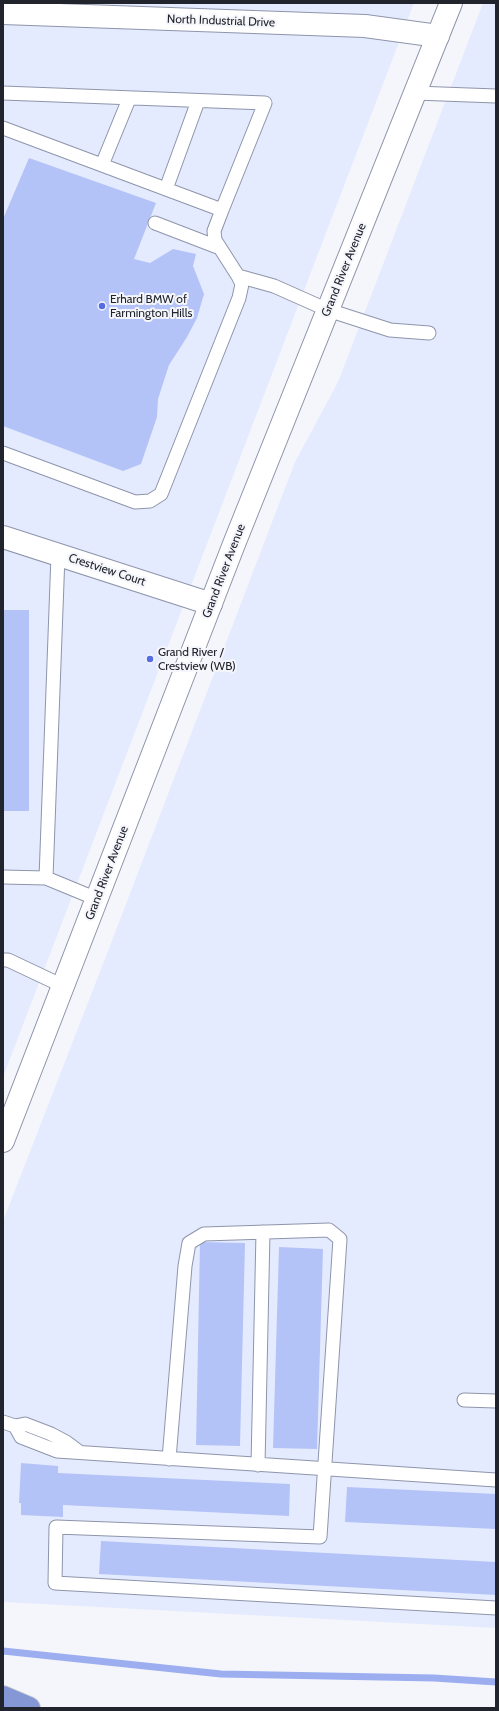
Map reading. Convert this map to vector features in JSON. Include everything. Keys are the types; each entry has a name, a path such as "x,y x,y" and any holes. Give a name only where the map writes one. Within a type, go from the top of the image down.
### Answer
{"highway":[{"path":"3,1697 29,1708"}],"main road":[{"name":"Grand River Avenue","path":"3,1141 211,604 451,3"},
{"name":"North Industrial Drive","path":"3,13 26,8 365,26 438,36"},
{"name":"Crestview Court","path":"3,537 211,604"}],"lane":[{"path":"3,93 128,99 265,103 214,231 215,240 242,284 239,298 161,494 150,501 135,502 3,453"},
{"path":"415,93 496,96"},
{"path":"102,165 128,99"},
{"path":"166,189 198,101"},
{"path":"3,128 222,210"},
{"path":"155,223 220,248"},
{"path":"238,276 274,286 328,310 390,330 429,332"},
{"path":"46,878 58,554"},
{"path":"3,877 46,878 97,899"},
{"path":"3,960 8,960 63,986"},
{"path":"169,1459 185,1266 189,1243 204,1234 329,1230 340,1239 326,1469 320,1537 56,1527 55,1584 496,1608"},
{"path":"258,1465 263,1232"},
{"path":"464,1400 496,1401"},
{"path":"9,1424 21,1437 57,1451 78,1451 169,1459 496,1480"}],"shaded area":[{"path":"3,3 414,3 3,1077"},
{"path":"483,3 496,3 496,1628 3,1602 3,1221 295,462 338,382"}],"building":[{"name":"Erhard BMW of Farmington Hills","path":"29,158 156,203 134,259 150,263 173,249 196,254 193,266 204,294 197,318 169,365 158,399 157,417 141,464 123,471 3,426 3,219"},
{"path":"3,610 29,610 29,811 3,811"},
{"path":"200,1242 245,1243 240,1446 196,1445"},
{"path":"279,1247 323,1249 317,1449 273,1448"},
{"path":"21,1463 58,1466 58,1473 290,1484 289,1516 63,1505 63,1517 21,1515 21,1503 19,1503"},
{"path":"347,1487 496,1494 496,1529 345,1522"},
{"path":"101,1541 496,1562 496,1595 99,1574"}],"waterway":[{"path":"3,1651 221,1674 434,1678 496,1682"}],"place":[{"name":"Erhard BMW of Farmington Hills","path":"102,306"},
{"name":"Grand River / Crestview (WB)","path":"150,659"}]}
